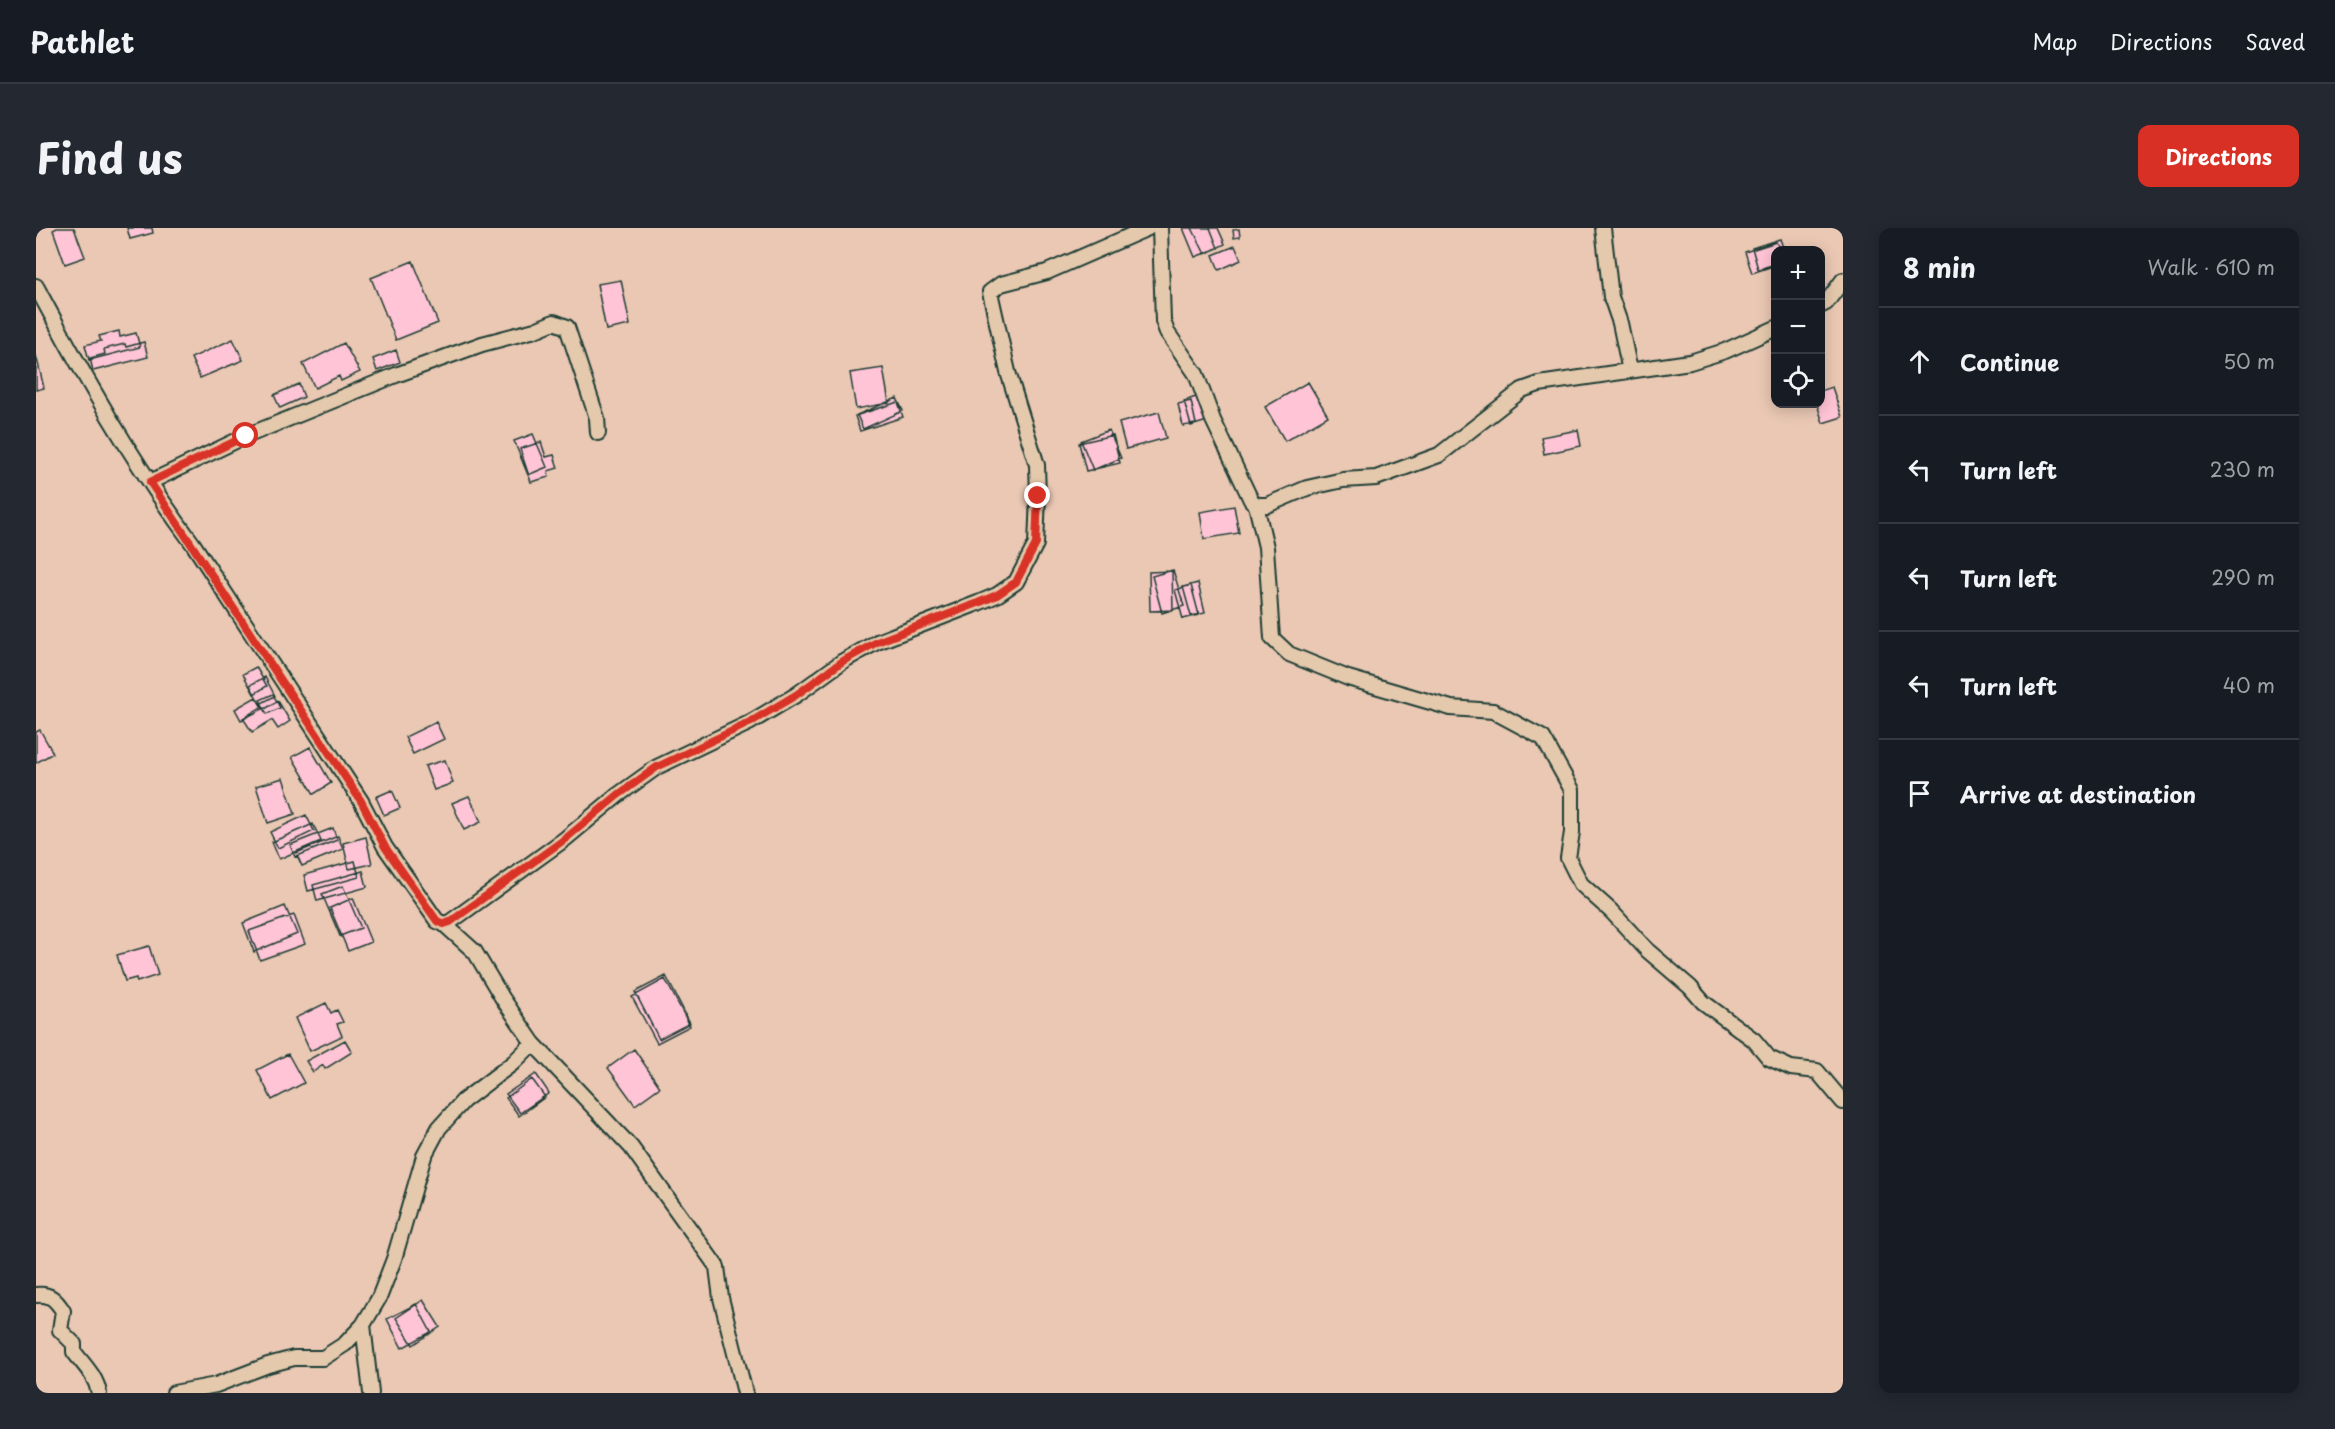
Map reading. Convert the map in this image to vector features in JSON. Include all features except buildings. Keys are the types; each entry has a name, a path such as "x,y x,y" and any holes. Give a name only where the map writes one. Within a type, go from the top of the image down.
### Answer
{"street":[{"path":"444,924 450,922 565,839 618,795 657,767 749,723 796,695 843,661 877,642 997,595 1016,582 1036,544 1037,465 1008,372 990,292 1001,284 1047,272 1148,228"},
{"path":"1160,228 1163,321 1167,332 1196,374 1213,420 1251,500 1256,505 1266,547 1272,638 1289,654 1348,678 1451,708 1493,711 1543,738 1572,790 1572,832 1568,858 1581,884 1703,1002 1754,1040 1769,1058 1791,1068 1817,1071 1843,1102"},
{"path":"1603,228 1611,297 1620,322 1630,371"},
{"path":"1825,304 1843,280"},
{"path":"36,286 105,409 150,482 361,801 385,847 437,921 444,924 476,952 503,999 533,1043 631,1147 717,1267 721,1299 745,1393"},
{"path":"150,482 246,436 396,375 482,344 535,330 554,322 567,327 573,341 597,418 598,433"},
{"path":"1256,505 1267,505 1307,488 1343,480 1376,478 1439,455 1522,390 1539,384 1690,362 1725,351 1771,330"},
{"path":"174,1393 216,1384 267,1365 294,1358 323,1358 345,1344 363,1325 379,1298 405,1226 424,1156 439,1128 463,1101 513,1063 533,1043"},
{"path":"36,1295 45,1294 56,1300 63,1311 60,1330 74,1344 74,1352 87,1366 99,1393"},
{"path":"363,1325 371,1393"}],"route":[{"path":"246,436 150,482 361,801 385,847 402,868 415,891 437,921 444,924 450,922 565,839 618,795 657,767 749,723 820,680 843,661 877,642 997,595 1016,582 1036,544 1038,496"}]}
